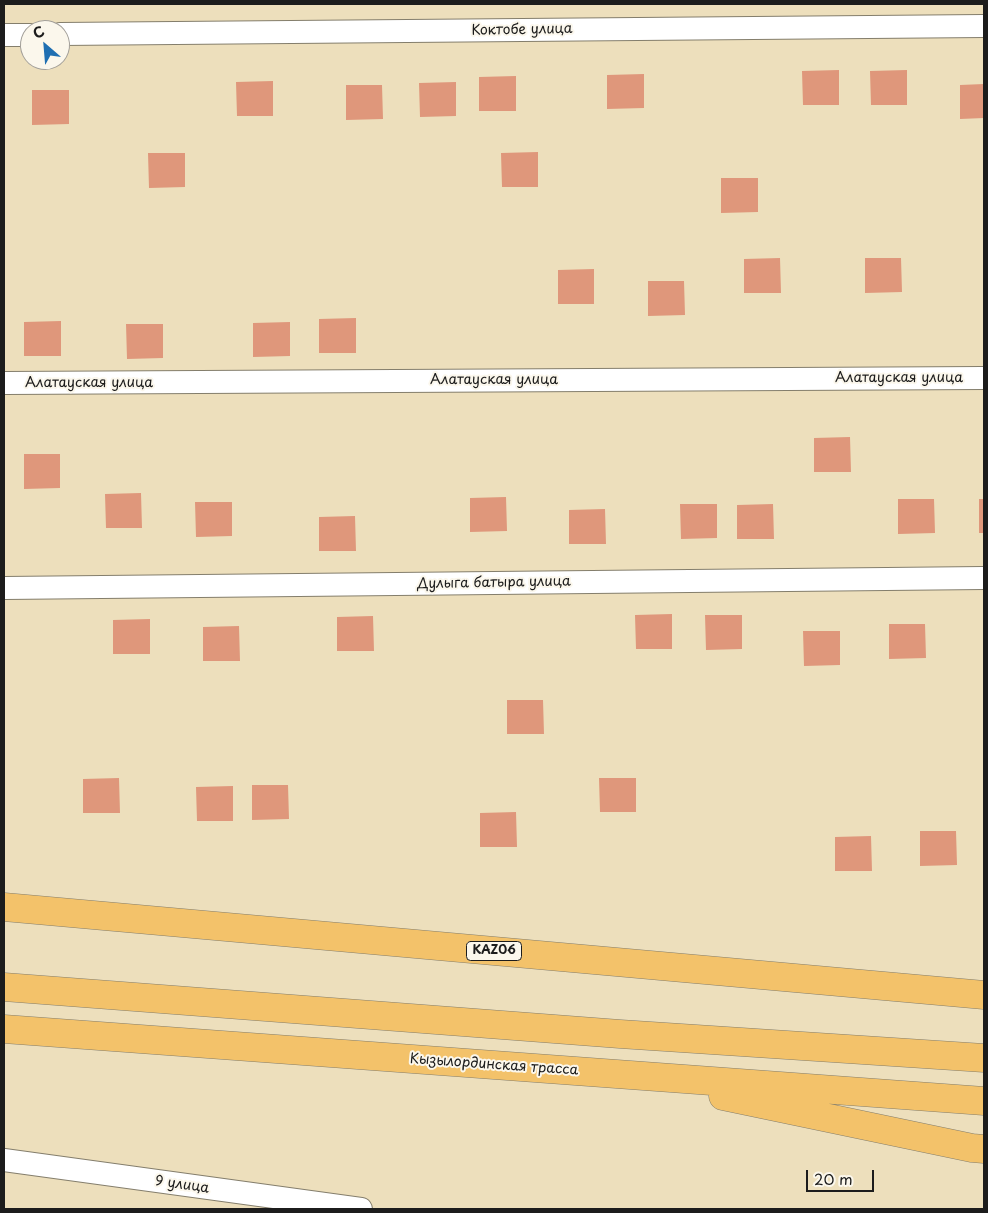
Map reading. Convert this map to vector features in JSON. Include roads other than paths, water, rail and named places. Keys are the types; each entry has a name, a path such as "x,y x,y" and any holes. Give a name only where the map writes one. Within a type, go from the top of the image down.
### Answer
{"highway":[{"name":"KАZ06","path":"4,908 984,995"},
{"path":"4,988 620,1034 984,1058"},
{"name":"Кызылординская трасса","path":"4,1029 984,1101"},
{"path":"616,1074 984,1149"}],"street":[{"name":"Коктобе улица","path":"70,34 984,26"},
{"path":"4,35 20,35"},
{"name":"Алатауская улица","path":"4,383 984,378"},
{"name":"Дулыга батыра улица","path":"4,588 984,578"},
{"name":"9 улица","path":"4,1160 361,1209"}]}
